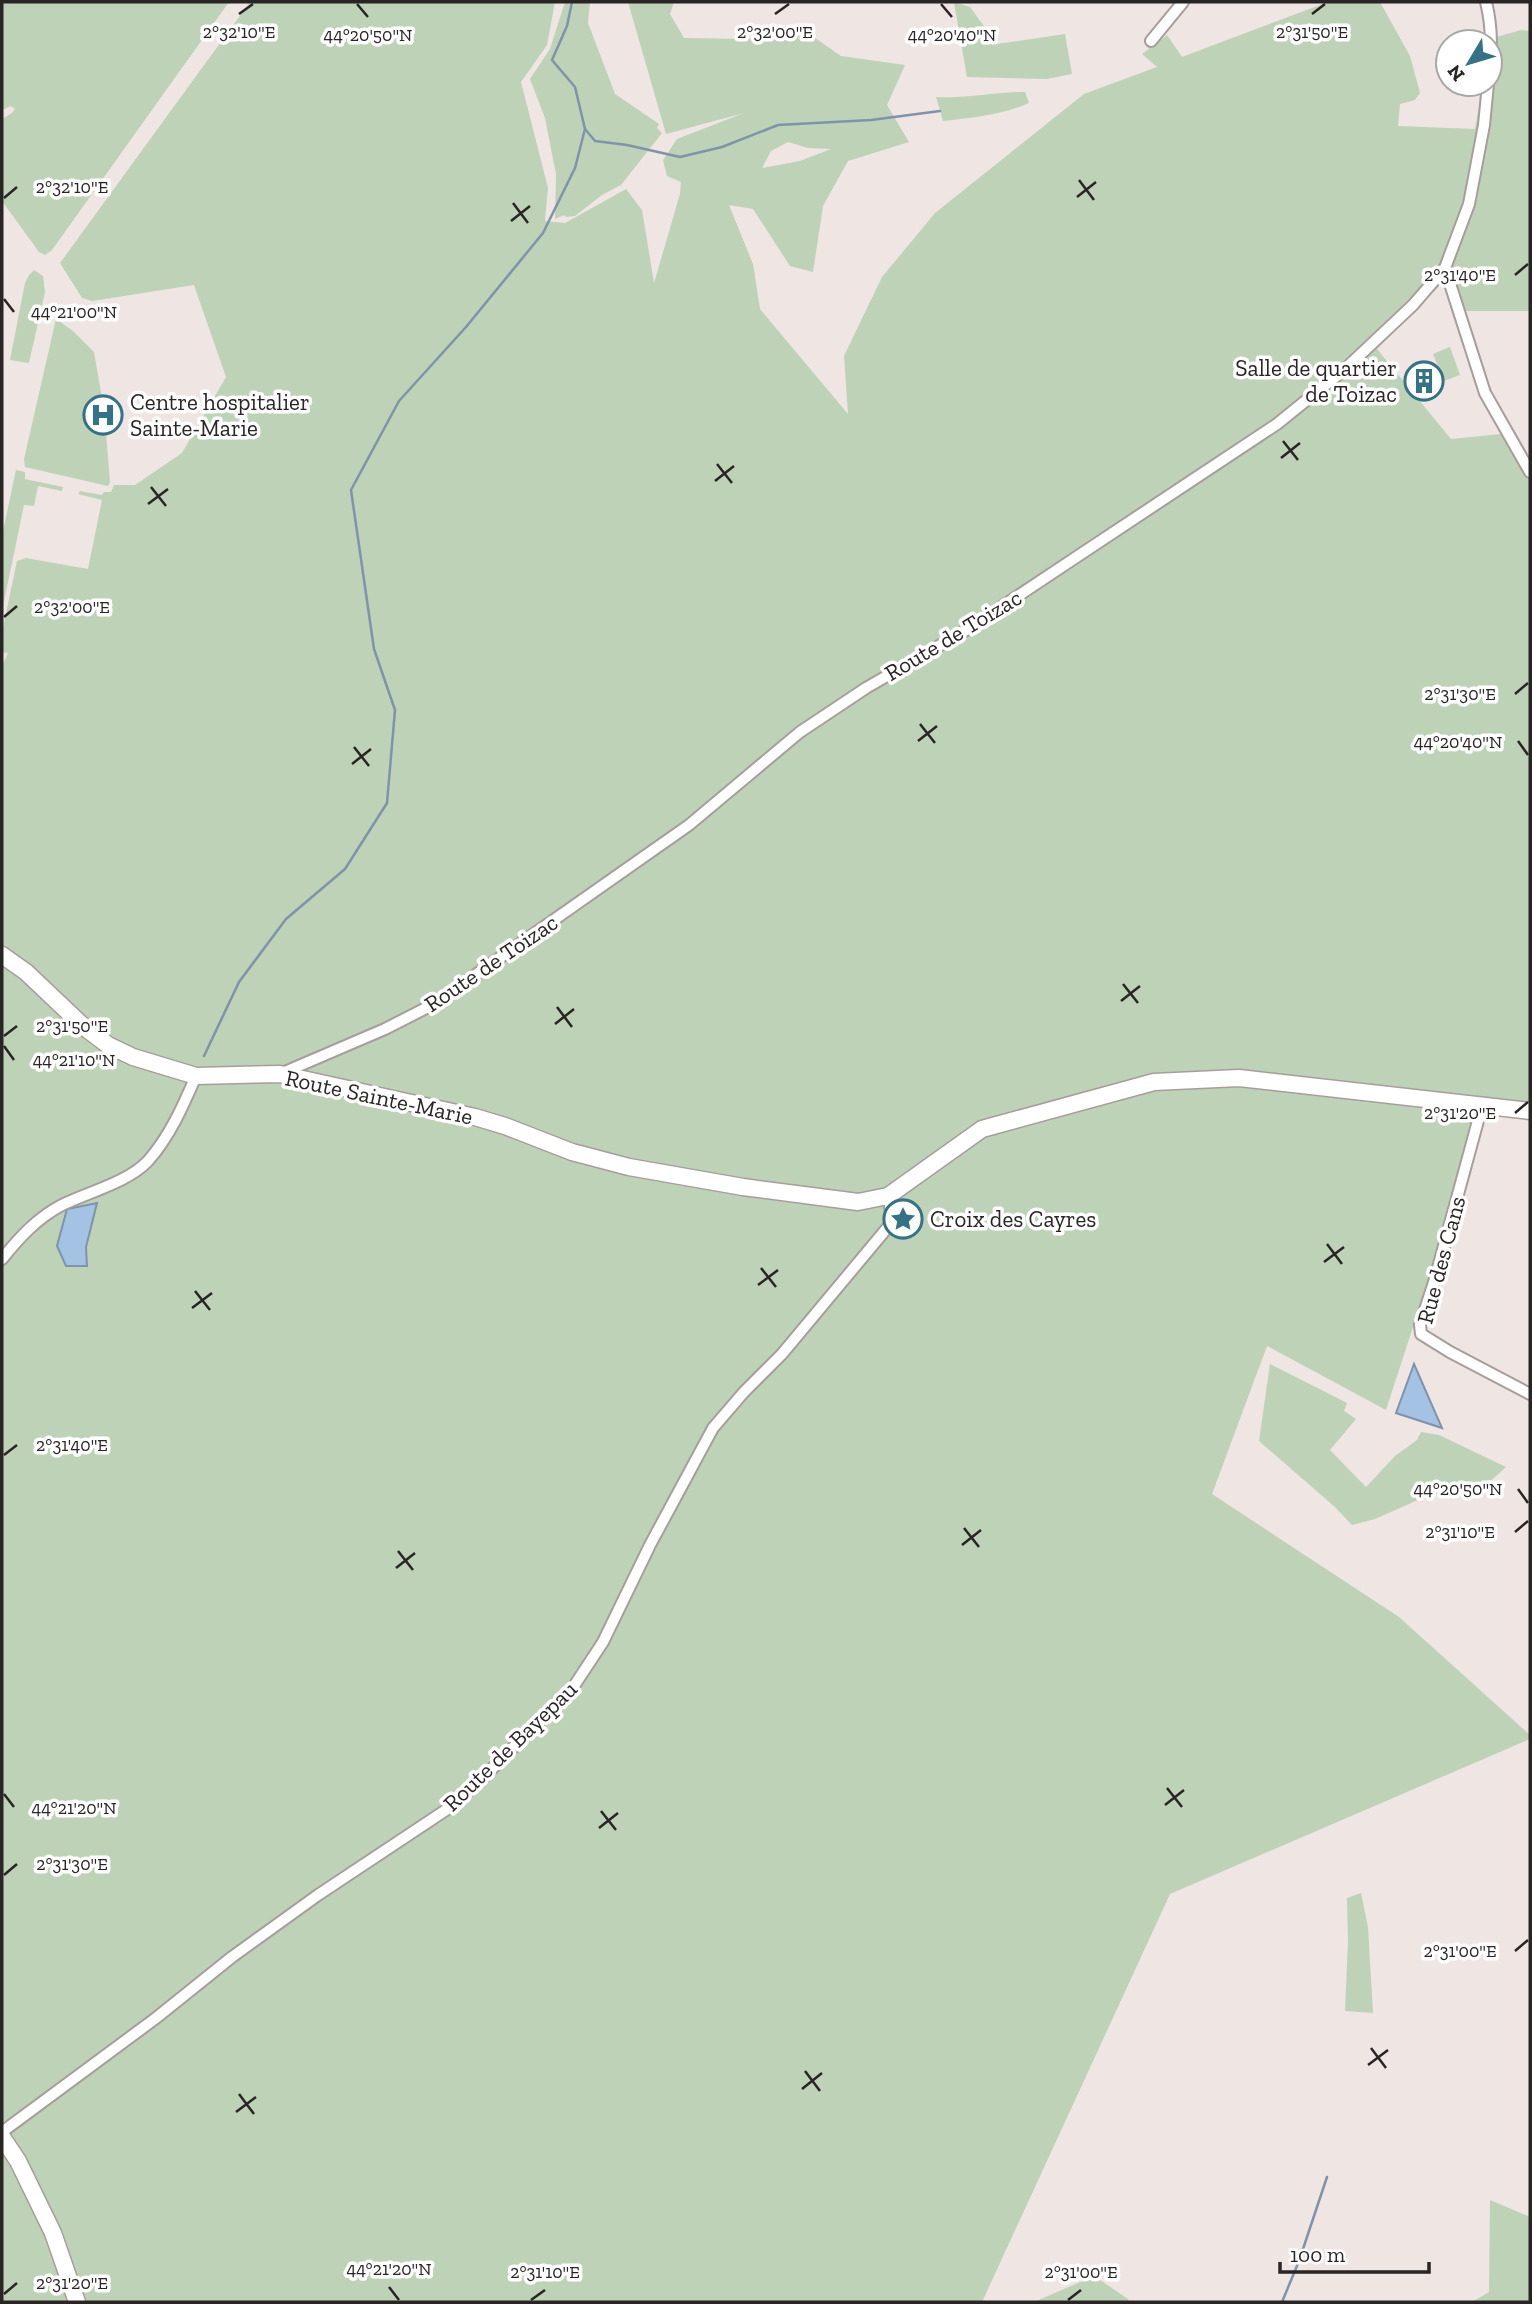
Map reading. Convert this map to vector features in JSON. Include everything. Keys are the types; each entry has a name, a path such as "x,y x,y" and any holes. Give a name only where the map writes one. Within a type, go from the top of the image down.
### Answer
{"street":[{"path":"1151,41 1183,2"},
{"path":"1486,2 1490,28"},
{"name":"Route de Toizac","path":"280,1074 385,1029 433,1004 689,825 800,732 866,688 968,629 1277,424 1345,369 1413,305 1445,268 1469,204 1487,98"},
{"path":"1445,268 1485,393 1530,472"},
{"name":"Route Sainte-Marie","path":"2,955 26,972 84,1027 108,1045 133,1057 196,1076 280,1074 475,1117 572,1152 629,1167 743,1187 858,1202 888,1196"},
{"path":"2,1259 18,1238 39,1218 61,1205 116,1182 146,1163 179,1116 196,1076"},
{"path":"888,1196 982,1129 1154,1082 1238,1078 1530,1111"},
{"name":"Rue des Cans","path":"1482,1106 1436,1279 1420,1325 1421,1334 1530,1394"},
{"name":"Route de Bayepau","path":"2,2132 317,1895 446,1810 480,1781 574,1686 603,1642 650,1545 713,1428 782,1354 893,1221 888,1196"},
{"path":"2,2137 18,2161 53,2233 77,2302"}],"green space":[{"path":"2,2 229,2 52,250 45,255 39,252 2,201 2,119 15,109 11,106 2,110"},
{"path":"250,2 555,2 547,45 521,82 548,188 545,221 565,223 626,189 642,210 654,283 680,194 681,182 667,176 663,160 677,139 744,113 666,134 628,2 674,2 670,14 684,38 745,39 805,31 841,56 905,65 887,105 909,142 848,161 823,206 813,272 790,266 753,209 729,205 753,264 760,309 848,414 844,356 882,277 935,213 1084,94 1157,67 1142,54 1167,35 1182,57 1328,2 1380,2 1410,56 1420,93 1415,100 1400,104 1398,126 1475,129 1481,98 1504,98 1504,35 1521,30 1530,31 1530,311 1461,311 1450,275 1377,349 1451,439 1511,433 1530,470 1530,1116 1473,1112 1437,1253 1386,1410 1267,1346 1212,1494 1399,1617 1530,1735 1530,1739 1170,1894 982,2302 2,2302 2,666 8,653 2,652 2,633 17,561 26,558 88,569 102,500 78,494 80,491 102,495 104,492 111,492 114,485 135,485 182,453 226,377 194,285 92,301 82,298 60,263","holes":["788,142 808,148 831,149 800,161 762,168 771,151"]},
{"path":"565,2 590,2 588,23 615,94 659,124 657,128 662,133 621,185 602,195 575,216 564,215 555,219 556,174 545,118 530,79 550,49"},
{"path":"954,2 970,7 997,44 1065,34 1072,74 1047,79 967,77"},
{"path":"1025,92 1029,103 1019,107 943,121 936,97 958,97"},
{"path":"34,270 43,276 45,292 29,363 10,360 25,283"},
{"path":"56,319 94,352 104,410 110,482 108,486 25,467 24,459"},
{"path":"1450,347 1460,375 1444,381 1433,354"},
{"path":"16,470 25,472 25,479 63,487 62,491 38,486 34,506 24,505 2,611 2,536"},
{"path":"1270,1364 1347,1403 1344,1411 1356,1419 1330,1450 1366,1487 1395,1456 1417,1440 1421,1432 1439,1435 1506,1467 1486,1485 1427,1496 1375,1519 1352,1525 1259,1441"},
{"path":"1361,1893 1368,1927 1373,2013 1345,2011 1347,1898"},
{"path":"1490,2200 1530,2217 1530,2302 1472,2302 1489,2292"},
{"path":"1094,2276 1129,2302 1034,2302"}],"water":[{"path":"97,1203 86,1247 87,1266 66,1266 57,1246 67,1209"},
{"path":"1414,1364 1442,1428 1396,1413"}],"waterway":[{"path":"204,1056 239,982 286,919 345,869 387,803 395,710 374,649 351,490 399,401 466,327 543,233 575,168 585,129 575,87 552,60 567,26 572,2"},
{"path":"585,129 595,141 680,157 722,147 778,125 871,120 940,111"},
{"path":"1282,2302 1299,2261 1327,2177"}],"place":[{"name":"Salle de quartier de Toizac","path":"1424,381"},
{"name":"Centre hospitalier Sainte-Marie","path":"103,415"},
{"name":"Croix des Cayres","path":"903,1219"}]}
